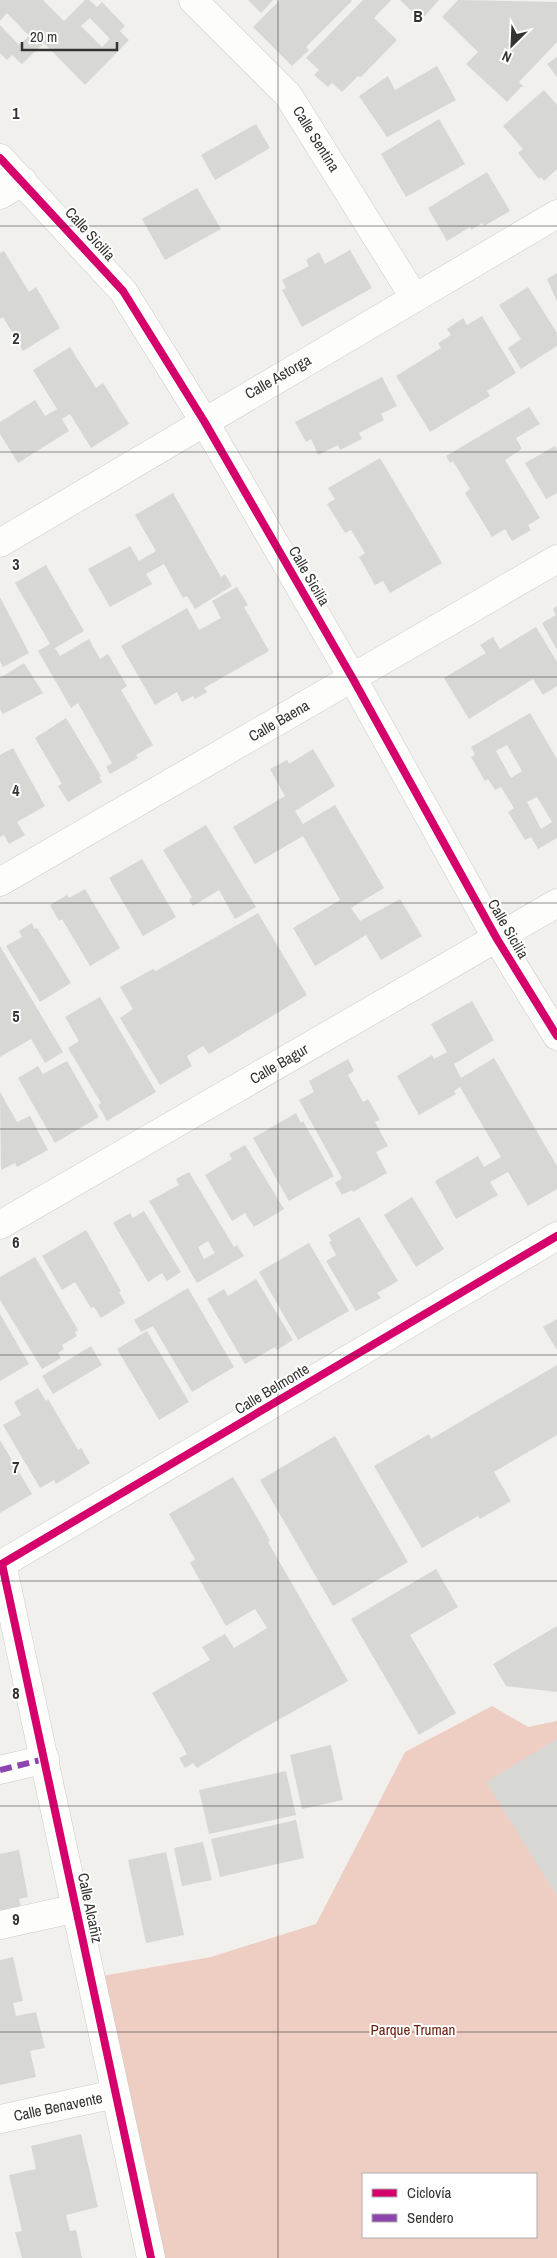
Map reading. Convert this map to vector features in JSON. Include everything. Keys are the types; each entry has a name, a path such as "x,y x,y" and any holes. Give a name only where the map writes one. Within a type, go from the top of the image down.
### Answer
{"street":[{"name":"Calle Sentina","path":"193,0 288,95 414,298"},
{"name":"Calle Sicilia","path":"0,158 123,290 204,421 353,679 497,939 557,1036"},
{"path":"0,195 23,181"},
{"name":"Calle Astorga","path":"0,542 557,214"},
{"name":"Calle Baena","path":"0,882 557,559"},
{"name":"Calle Bagur","path":"0,1225 557,903"},
{"name":"Calle Belmonte","path":"1,1564 557,1236"},
{"name":"Calle Alcañiz","path":"1,1564 45,1759 151,2258"},
{"path":"0,1770 45,1759"},
{"path":"0,1925 77,1908"},
{"name":"Calle Benavente","path":"0,2119 115,2094"}],"green space":[{"name":"Parque Truman","path":"492,1706 528,1727 557,1721 557,2258 164,2258 102,1976 211,1957 316,1924 405,1752"}],"building":[{"path":"0,0 43,0 64,21 85,0 89,0 97,7 102,2 125,26 120,31 129,40 85,85 44,43 22,64 12,55 7,60 0,53 0,25 19,45 29,36 7,13 0,21","holes":["90,18 110,39 102,47 81,26"]},
{"path":"248,0 273,0 261,13"},
{"path":"280,0 352,1 306,47 309,50 292,66 253,27"},
{"path":"363,0 391,0 374,18 397,40 361,77 358,76 342,92 332,83 328,87 314,75 319,70 306,58"},
{"path":"400,0 439,0 421,20"},
{"path":"458,0 557,2 557,42 519,82 524,87 521,87 507,102 466,64 478,52 442,17"},
{"path":"557,57 557,77 547,64"},
{"path":"437,66 456,100 387,137 359,96 388,76 395,90"},
{"path":"544,90 557,105 557,169 544,181 541,177 539,179 518,153 523,149 503,126"},
{"path":"439,119 465,164 406,197 381,154"},
{"path":"256,124 270,148 215,180 201,155"},
{"path":"487,172 510,211 484,226 482,223 471,230 470,227 447,241 428,208"},
{"path":"197,188 221,229 165,260 142,219"},
{"path":"350,250 372,288 302,327 282,290 286,288 282,280 309,266 306,260 319,252 325,264"},
{"path":"4,251 29,292 36,287 60,328 23,351 3,317 0,319 0,253"},
{"path":"557,273 557,301 547,279"},
{"path":"528,287 557,333 557,346 521,369 508,348 521,339 499,305"},
{"path":"482,316 516,373 487,391 490,396 430,432 396,376 441,348 438,343 451,335 447,329 463,318 467,325"},
{"path":"70,347 96,388 103,383 129,424 91,448 70,414 62,419 69,431 18,463 0,434 0,422 35,400 45,416 57,409 33,370"},
{"path":"382,377 397,406 381,414 384,420 359,433 362,439 340,450 338,445 318,455 311,439 306,442 295,422"},
{"path":"529,407 540,424 516,438 522,449 505,460 540,518 528,525 531,530 512,541 505,529 492,537 465,493 470,489 453,461 450,463 446,456"},
{"path":"555,446 557,450 557,493 546,499 525,463"},
{"path":"380,458 442,563 390,593 383,581 375,585 359,557 365,553 351,530 345,533 327,504 335,499 328,488"},
{"path":"173,493 221,577 225,574 232,586 195,609 187,596 183,598 164,564 146,574 152,584 110,607 88,569 130,546 139,561 156,551 135,515"},
{"path":"46,565 84,631 55,648 60,656 89,639 100,659 108,654 127,686 121,690 153,745 136,755 138,758 110,774 106,767 112,763 78,703 71,708 38,651 50,644 15,583"},
{"path":"237,587 248,605 244,607 269,651 204,688 207,692 195,699 193,696 182,702 177,692 155,705 121,646 187,608 199,630 221,618 212,601"},
{"path":"0,597 29,653 3,667 0,661"},
{"path":"557,606 557,650 542,623 556,615 553,609"},
{"path":"536,627 557,662 557,686 543,695 533,679 469,719 444,678 486,653 480,645 493,637 500,649"},
{"path":"24,663 43,693 3,714 0,709 0,678"},
{"path":"530,713 557,759 557,838 538,849 531,837 525,840 508,812 514,808 501,787 495,790 488,779 485,781 471,757 475,755 471,747","holes":["507,745 522,771 511,778 496,751","537,797 552,822 541,829 527,802"]},
{"path":"66,718 101,776 99,777 102,782 68,802 58,786 62,784 35,738"},
{"path":"13,748 45,806 17,822 25,835 9,844 4,835 0,837 0,755"},
{"path":"313,749 335,786 295,811 303,824 335,805 384,888 351,908 360,921 400,899 422,936 381,960 366,935 315,966 293,928 340,900 303,836 255,864 233,827 285,796 270,769 287,760 289,764"},
{"path":"206,825 256,907 235,919 219,890 193,906 189,900 192,897 163,850"},
{"path":"142,859 176,917 143,936 109,878"},
{"path":"85,889 120,948 90,966 62,919 59,921 50,905 67,895 69,898"},
{"path":"258,913 307,995 209,1054 203,1046 187,1056 192,1066 160,1085 120,1018 133,1009 120,987 153,969 156,971"},
{"path":"32,923 34,929 37,928 71,983 40,1002 6,946 22,937 19,931"},
{"path":"0,946 63,1052 45,1063 31,1039 0,1057"},
{"path":"100,997 156,1092 107,1121 98,1105 101,1103 68,1048 79,1041 65,1017"},
{"path":"472,1001 494,1040 454,1064 461,1078 494,1058 557,1166 557,1189 528,1206 508,1172 490,1182 498,1195 456,1219 435,1181 478,1156 484,1167 501,1157 460,1087 454,1091 456,1094 419,1115 397,1076 432,1055 434,1059 447,1052 431,1024"},
{"path":"348,1059 354,1071 348,1075 363,1102 368,1099 380,1120 375,1122 388,1146 376,1152 387,1173 353,1192 352,1190 342,1195 335,1183 342,1178 299,1100 314,1092 309,1081"},
{"path":"67,1061 99,1117 55,1143 18,1078 38,1066 43,1074"},
{"path":"0,1092 17,1122 30,1116 48,1150 17,1167 15,1163 1,1170"},
{"path":"296,1113 301,1123 303,1121 334,1176 289,1201 253,1138"},
{"path":"245,1145 284,1209 254,1227 245,1213 232,1221 205,1175 232,1159 229,1154"},
{"path":"189,1172 234,1247 237,1245 244,1256 197,1283 149,1201 179,1185 176,1179","holes":["208,1241 215,1253 204,1259 198,1247"]},
{"path":"412,1197 444,1249 416,1267 384,1215"},
{"path":"144,1211 181,1272 167,1281 162,1273 148,1282 113,1223 130,1213 133,1218"},
{"path":"359,1217 398,1281 377,1293 381,1298 356,1311 326,1261 336,1255 329,1242 332,1241 328,1235"},
{"path":"86,1230 121,1291 119,1292 125,1303 101,1318 94,1307 91,1308 75,1282 62,1290 42,1256"},
{"path":"309,1243 349,1311 298,1340 259,1272"},
{"path":"35,1257 78,1330 75,1332 77,1336 62,1345 64,1349 58,1353 61,1358 42,1369 0,1300 0,1277"},
{"path":"256,1279 293,1340 277,1350 275,1347 245,1364 207,1299 224,1289 228,1296"},
{"path":"188,1288 234,1367 192,1392 153,1326 141,1332 134,1320"},
{"path":"0,1314 29,1364 0,1381"},
{"path":"557,1319 557,1350 543,1327"},
{"path":"147,1331 189,1402 159,1420 117,1349"},
{"path":"91,1346 102,1365 53,1394 42,1376"},
{"path":"557,1365 557,1435 494,1472 511,1501 480,1519 478,1516 422,1548 374,1466 429,1434 431,1439"},
{"path":"38,1388 46,1401 48,1399 78,1450 81,1448 90,1463 56,1484 54,1480 40,1488 3,1425 21,1415 14,1402"},
{"path":"335,1436 408,1562 333,1606 260,1480"},
{"path":"0,1440 32,1494 0,1513"},
{"path":"233,1477 348,1681 253,1734 197,1768 193,1763 185,1768 179,1758 187,1754 152,1693 210,1660 202,1647 225,1634 234,1648 267,1628 255,1609 226,1626 190,1563 195,1559 169,1514"},
{"path":"436,1569 458,1607 410,1635 456,1713 419,1735 351,1619"},
{"path":"557,1626 557,1692 506,1686 493,1664"},
{"path":"557,1739 557,1896 486,1782"},
{"path":"331,1745 343,1800 302,1809 290,1755"},
{"path":"286,1771 296,1815 209,1834 199,1790"},
{"path":"296,1820 304,1858 220,1877 211,1839"},
{"path":"203,1842 212,1880 182,1886 174,1848"},
{"path":"19,1850 28,1897 19,1899 22,1911 0,1916 0,1854"},
{"path":"166,1852 184,1935 146,1943 128,1860"},
{"path":"13,1957 23,2001 13,2003 16,2016 36,2012 45,2048 30,2051 36,2077 0,2085 0,1960"},
{"path":"81,2134 98,2207 66,2215 70,2231 76,2230 82,2258 22,2258 15,2232 22,2231 9,2175 36,2169 31,2146"}],"marked path":[{"path":"0,1770 45,1759"}],"cycle path":[{"path":"0,158 123,291 204,421 353,679 497,939 557,1036"},
{"path":"0,1565 557,1236"},
{"path":"2,1564 151,2258"}]}
